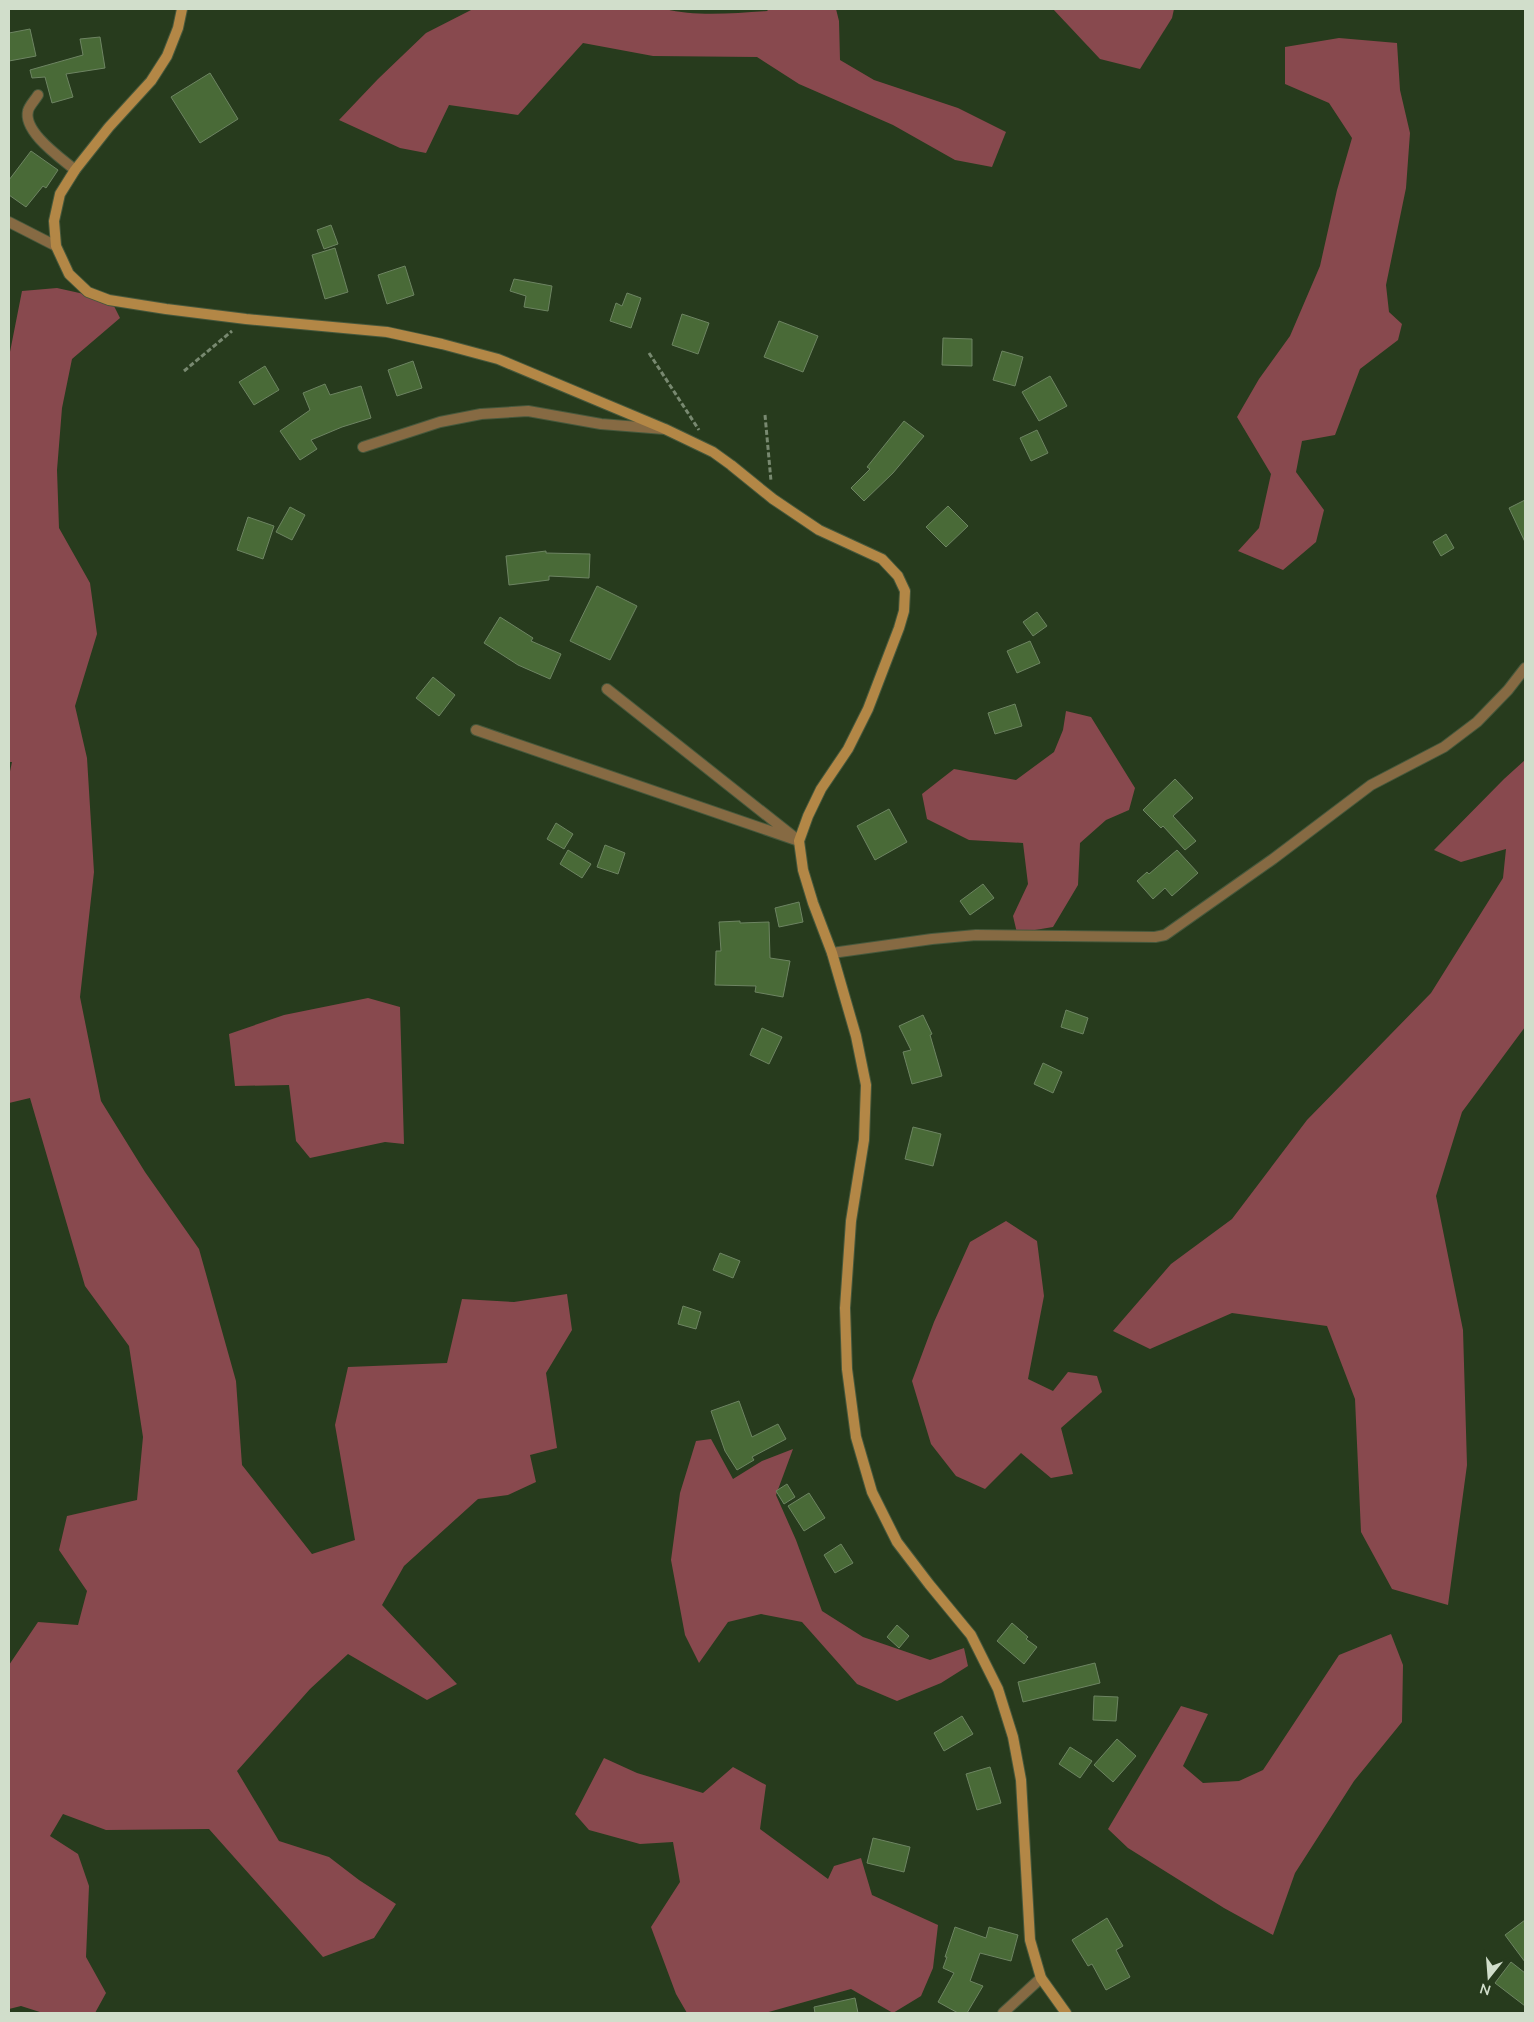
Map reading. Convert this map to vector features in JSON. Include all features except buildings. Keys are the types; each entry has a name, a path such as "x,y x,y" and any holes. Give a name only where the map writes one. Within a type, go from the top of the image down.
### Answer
{"street":[{"path":"182,9 178,28 167,56 151,81 109,127 75,170 60,194 54,221 56,246 69,274 88,292 109,300 246,319 387,332 498,359 665,429 713,452 773,499 820,530 882,559 898,576 905,591 904,611 899,628 868,709 848,749 821,789 799,841 803,870 832,953 856,1036 866,1086 864,1140 851,1221 845,1308 847,1369 856,1437 872,1492 897,1542 928,1584 971,1635 998,1689 1014,1737 1021,1780 1030,1940 1041,1978 1066,2013"},
{"path":"38,95 28,110 27,119 32,132 75,170"},
{"path":"9,222 56,246"},
{"path":"363,447 440,422 481,414 528,411 601,424 665,429"},
{"path":"832,953 923,940 976,935 1156,937 1166,935 1273,859 1371,785 1444,747 1477,722 1508,690 1525,668"},
{"path":"607,689 799,841"},
{"path":"476,730 799,841"},
{"path":"1003,2013 1041,1978"}],"path":[{"path":"184,371 246,319"},
{"path":"649,353 713,452"},
{"path":"765,415 773,499"}],"shaded area":[{"path":"473,9 665,9 690,13 716,14 767,11 769,9 836,9 839,21 840,60 874,80 958,108 1006,132 992,167 955,160 893,125 799,84 757,57 653,56 583,43 518,115 449,105 426,153 400,148 339,120 426,33"},
{"path":"1053,9 1174,9 1172,18 1140,69 1100,59"},
{"path":"1339,38 1397,43 1400,90 1410,133 1406,188 1386,285 1389,312 1402,324 1398,340 1360,369 1335,435 1302,441 1296,472 1324,510 1316,542 1283,570 1238,551 1259,528 1271,474 1237,417 1259,379 1290,336 1320,266 1337,190 1352,138 1329,103 1285,84 1285,47"},
{"path":"57,288 111,300 120,318 72,359 62,408 57,470 59,528 90,583 97,634 75,706 87,758 94,872 80,997 101,1101 145,1172 199,1249 236,1381 242,1465 312,1554 355,1540 335,1425 348,1367 447,1363 462,1299 514,1302 567,1294 572,1330 546,1373 557,1448 530,1455 536,1482 508,1495 478,1499 404,1566 382,1605 457,1684 427,1700 348,1654 310,1689 237,1771 279,1841 329,1857 359,1880 396,1904 374,1938 323,1957 209,1829 106,1830 63,1814 50,1836 78,1854 89,1886 86,1957 106,1993 95,2013 43,2013 21,2006 9,2009 9,1665 38,1622 78,1625 87,1591 59,1550 67,1516 137,1500 143,1437 129,1346 85,1286 30,1098 9,1103 9,776 12,762 9,762 9,357 22,291"},
{"path":"1066,711 1091,717 1135,788 1129,810 1106,820 1080,843 1078,885 1053,927 1017,933 1013,916 1028,884 1023,843 969,840 927,819 922,794 954,769 1016,780 1054,752 1063,730"},
{"path":"1525,760 1525,1027 1462,1112 1436,1196 1463,1330 1467,1465 1448,1605 1392,1589 1361,1532 1355,1399 1327,1326 1232,1313 1150,1349 1113,1331 1171,1264 1232,1219 1307,1120 1431,993 1503,878 1506,849 1461,862 1434,850"},
{"path":"368,998 400,1007 404,1144 385,1142 310,1158 296,1141 289,1085 235,1086 229,1034 284,1015"},
{"path":"1006,1221 1037,1241 1044,1296 1028,1379 1053,1391 1068,1372 1097,1376 1102,1392 1061,1428 1073,1474 1051,1478 1021,1453 985,1489 956,1476 931,1444 912,1381 934,1322 970,1242"},
{"path":"711,1439 733,1479 762,1461 793,1449 776,1495 796,1540 822,1611 863,1637 930,1660 964,1648 968,1666 941,1683 897,1701 857,1684 802,1622 761,1614 728,1622 699,1663 685,1635 671,1560 680,1493 696,1441"},
{"path":"1391,1634 1403,1665 1402,1722 1354,1781 1295,1873 1273,1935 1224,1908 1128,1848 1108,1829 1181,1706 1208,1714 1183,1766 1203,1783 1239,1781 1263,1770 1339,1655"},
{"path":"604,1758 637,1773 703,1793 733,1767 766,1785 760,1829 828,1879 834,1866 861,1858 872,1895 938,1925 933,1968 921,1996 893,2013 851,1989 765,2013 687,2013 676,1994 651,1927 680,1882 673,1842 640,1844 589,1830 575,1814"}]}
